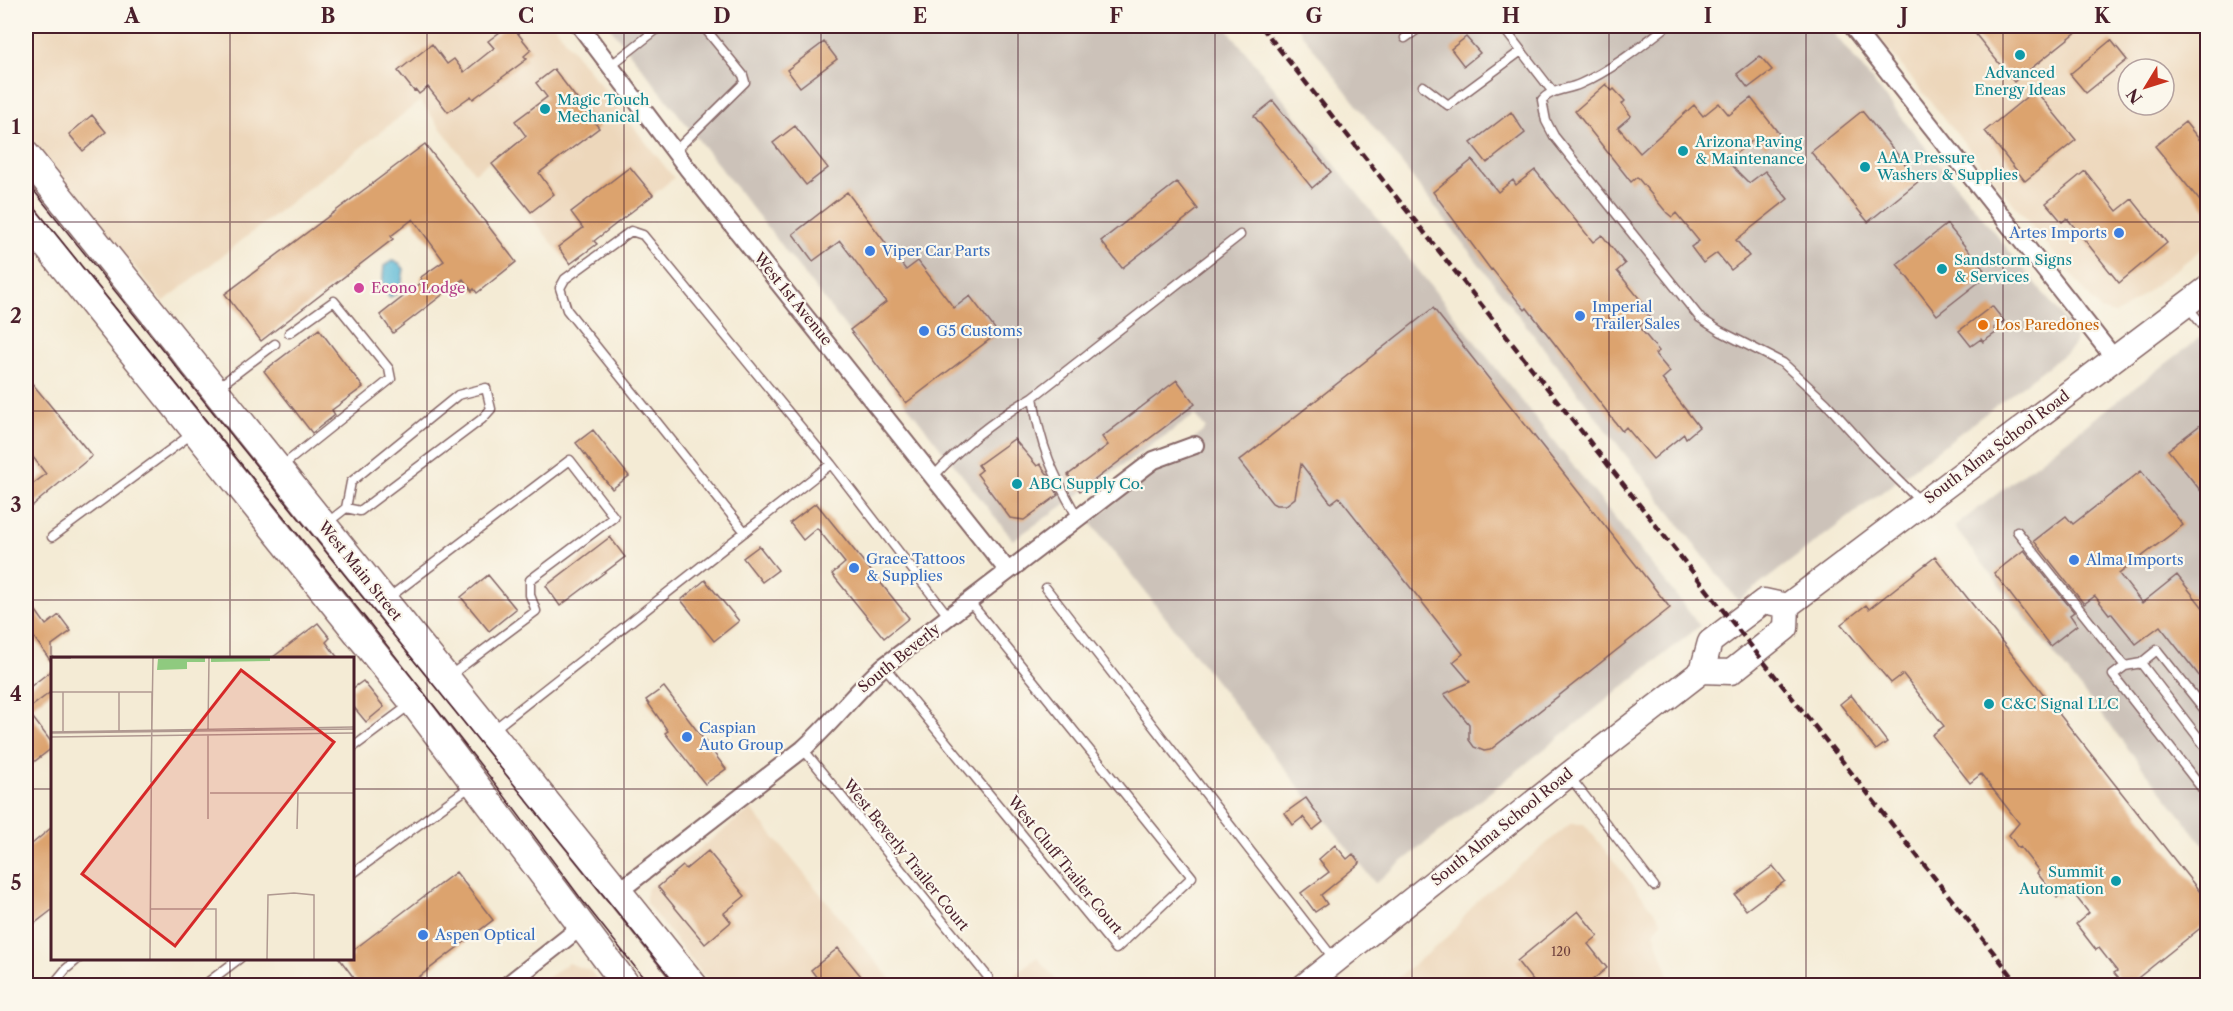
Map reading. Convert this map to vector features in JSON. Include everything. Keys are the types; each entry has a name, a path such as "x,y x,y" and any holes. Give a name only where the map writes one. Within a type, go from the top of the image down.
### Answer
{"main road":[{"name":"West Main Street","path":"26,155 694,986"},
{"path":"26,220 413,702 627,986"},
{"name":"South Alma School Road","path":"1787,606 2208,288"},
{"path":"1764,601 1787,606 1786,628 1731,672 1702,671 1710,642 1764,601"},
{"name":"South Alma School Road","path":"1304,986 1702,671"}],"street":[{"name":"West 1st Avenue","path":"580,26 675,151 1008,571"},
{"path":"1852,26 2114,358"},
{"name":"South Beverly","path":"618,892 803,749 829,726 855,693 884,666 1154,460 1195,445"},
{"path":"506,986 582,926"}],"lane":[{"path":"610,66 661,26"},
{"path":"675,151 745,82 743,75 703,26"},
{"path":"1405,38 1422,26"},
{"path":"1502,26 1553,92"},
{"path":"1667,26 1607,70 1580,84 1547,93 1542,100 1546,122 1554,136 1700,318 1720,331 1783,363 1826,403 1872,454 1923,503"},
{"path":"1423,86 1448,105 1521,51"},
{"path":"745,532 567,310 560,288 565,279 631,231 643,235 831,464 950,616"},
{"path":"933,477 953,454 998,418 1033,397 1240,235"},
{"path":"278,469 391,379 389,369 334,301 289,333"},
{"path":"2186,304 2208,332"},
{"path":"214,391 275,344"},
{"path":"323,526 346,508 351,482 458,395 486,388 491,409 482,419 360,511 346,508"},
{"path":"1033,397 1046,455 1078,518"},
{"path":"52,537 196,430"},
{"path":"384,602 570,460 614,517 530,580 530,595 536,611 446,678"},
{"path":"490,733 831,464"},
{"path":"2017,531 2125,666"},
{"path":"1046,588 1336,961"},
{"name":"West Cluff Trailer Court","path":"884,666 1116,949 1192,877 969,601"},
{"path":"2208,714 2157,650 2141,663 2125,666 2113,675 2208,796"},
{"path":"2141,663 2208,750"},
{"path":"354,746 413,702"},
{"name":"West Beverly Trailer Court","path":"803,749 988,977"},
{"path":"1568,775 1654,886"},
{"path":"354,873 476,783"},
{"path":"52,986 77,960"},
{"path":"203,986 237,960"}],"shaded area":[{"path":"26,26 554,26 674,178 595,241 597,244 569,265 488,162 475,173 420,101 163,302 26,132"},
{"path":"609,26 1225,26 1700,626 1375,883 1090,522 1206,429 1195,415 1013,540"},
{"path":"1296,26 1828,26 2073,330 2076,335 2075,342 2072,348 1738,601"},
{"path":"1869,26 2207,26 2207,245 2115,314 2100,310"},
{"path":"2207,332 2207,849 1954,527"},
{"path":"751,809 895,985 711,985 646,903 646,895 648,888"},
{"path":"1570,824 1584,824 1662,921 1654,932 1672,985 1387,986 1448,937 1477,901"},
{"path":"1037,957 1060,985 1001,985"},
{"path":"568,963 591,971 602,985 538,985"}],"water":[{"path":"392,261 399,263 404,269 400,292 390,297 382,290 384,266"}],"building":[{"path":"508,26 512,26 531,50 524,56 527,59 473,99 471,96 448,112 428,87 419,94 398,71 432,44 447,64 454,59 464,72 494,48 488,41"},
{"name":"Advanced Energy Ideas","path":"1969,26 2084,26 2014,82"},
{"path":"1466,37 1480,53 1464,66 1451,49"},
{"path":"2111,40 2125,57 2116,57 2116,69 2086,93 2070,74"},
{"path":"824,42 837,59 800,87 787,70"},
{"path":"1760,56 1772,70 1748,88 1737,74"},
{"path":"554,69 599,128 539,173 554,194 531,212 492,164 526,136 515,121 547,97 536,83"},
{"path":"1606,84 1625,101 1622,104 1631,116 1618,127 1640,153 1694,105 1703,116 1719,103 1729,115 1751,98 1780,135 1765,147 1757,137 1730,158 1733,162 1730,164 1749,183 1765,171 1788,199 1736,240 1749,256 1731,270 1717,253 1703,263 1691,247 1699,241 1676,213 1672,217 1667,213 1637,177 1631,182 1575,111"},
{"path":"2035,90 2076,140 2025,181 1985,131"},
{"path":"1273,101 1331,172 1312,188 1254,116"},
{"name":"AAA Pressure Washers & Supplies","path":"1862,111 1919,181 1868,222 1811,152"},
{"path":"1511,112 1525,133 1487,163 1471,143"},
{"path":"92,115 106,132 83,151 69,134"},
{"path":"2185,122 2208,150 2208,211 2155,146"},
{"path":"795,126 828,168 806,185 773,143"},
{"path":"425,144 516,262 477,293 474,289 472,291 463,279 393,333 380,315 422,282 421,277 444,261 413,219 391,236 393,239 261,341 225,294"},
{"name":"Imperial Trailer Sales","path":"1472,160 1498,192 1513,180 1516,185 1535,170 1593,242 1602,235 1625,264 1617,271 1643,303 1640,305 1650,317 1639,327 1659,351 1655,354 1670,372 1662,379 1699,427 1686,438 1684,434 1653,459 1626,427 1622,431 1527,308 1525,310 1491,270 1433,192"},
{"path":"630,167 653,195 594,241 597,244 570,264 558,247 583,228 571,212"},
{"name":"Artes Imports","path":"2085,171 2117,211 2132,199 2167,243 2119,283 2067,218 2062,222 2046,203"},
{"path":"1177,182 1198,209 1122,268 1101,241"},
{"name":"G5 Customs","path":"847,192 906,270 918,261 954,308 970,296 998,333 906,403 850,330 886,302 840,241 813,261 793,234"},
{"name":"Sandstorm Signs & Services","path":"1947,224 1988,275 1937,315 1897,264"},
{"name":"Los Paredones","path":"1992,306 2004,321 1994,328 1997,332 1983,342 1981,339 1971,346 1959,331"},
{"path":"1433,308 1670,608 1490,750 1484,751 1474,747 1469,740 1469,724 1444,694 1470,682 1453,662 1463,654 1339,497 1331,503 1301,464 1295,498 1286,505 1276,505 1239,461"},
{"path":"319,329 363,387 332,410 335,415 312,433 264,371"},
{"path":"26,376 92,456 26,511 26,489 46,474 26,448"},
{"path":"1177,380 1195,404 1080,491 1068,475 1108,445 1102,437"},
{"path":"2208,419 2208,500 2168,450"},
{"path":"593,430 629,476 612,489 576,443"},
{"name":"ABC Supply Co.","path":"1014,439 1037,466 1040,464 1058,495 1024,520 1010,518 977,474 982,470 978,465"},
{"path":"2141,471 2183,525 2119,574 2142,603 2177,575 2208,614 2208,687 2160,626 2136,644 2095,596 2084,604 2034,541 2066,516 2073,524"},
{"name":"Grace Tattoos & Supplies","path":"816,503 909,618 884,638 832,574 845,563 817,528 803,540 790,523"},
{"path":"610,537 625,557 560,606 546,586"},
{"path":"759,546 778,570 762,582 743,558"},
{"path":"2024,550 2074,612 2070,615 2077,625 2050,646 1994,573"},
{"path":"1935,557 2208,902 2208,922 2129,985 2127,983 2124,985 2114,973 2117,971 2099,948 2096,950 2076,924 2089,913 2069,888 2057,898 2037,873 2039,871 2020,847 2018,848 2009,835 2019,823 1981,774 1970,783 1932,735 1944,726 1903,674 1891,683 1841,624 1866,605 1869,609"},
{"path":"488,575 516,609 489,631 461,597"},
{"path":"705,580 739,621 714,641 681,600"},
{"path":"26,597 46,625 59,615 71,631 52,645 51,662 26,626"},
{"path":"318,623 330,638 326,642 337,657 273,657"},
{"path":"51,671 51,692 27,710 51,742 51,749 26,768 26,690"},
{"path":"363,681 384,707 366,722 354,707 354,688"},
{"name":"Caspian Auto Group","path":"664,687 726,769 705,784 665,733 668,731 646,700"},
{"path":"1851,695 1887,742 1876,750 1840,704"},
{"path":"1306,798 1323,822 1313,830 1303,817 1293,825 1285,813"},
{"path":"51,828 51,911 26,930 26,849"},
{"path":"1335,845 1347,859 1353,854 1360,863 1321,895 1327,904 1315,912 1301,893 1329,872 1319,859"},
{"path":"708,851 745,896 724,913 731,922 705,944 658,887 683,866 686,869"},
{"path":"1773,866 1785,881 1746,910 1735,895"},
{"name":"Aspen Optical","path":"456,872 493,920 407,986 360,986 340,960 354,960 354,949"},
{"path":"1578,911 1598,936 1588,944 1607,968 1585,986 1537,986 1517,961"},
{"path":"838,948 869,986 823,986 811,970"}],"tram line":[{"path":"26,181 677,986"},
{"path":"26,197 371,625 650,986"}],"railway":[{"path":"1261,26 2020,986"}],"place":[{"name":"Advanced Energy Ideas","path":"2020,55"},
{"name":"Magic Touch Mechanical","path":"545,109"},
{"name":"Arizona Paving & Maintenance","path":"1683,151"},
{"name":"AAA Pressure Washers & Supplies","path":"1865,167"},
{"name":"Artes Imports","path":"2119,233"},
{"name":"Viper Car Parts","path":"870,251"},
{"name":"Sandstorm Signs & Services","path":"1942,269"},
{"name":"Econo Lodge","path":"359,288"},
{"name":"Imperial Trailer Sales","path":"1580,316"},
{"name":"Los Paredones","path":"1983,325"},
{"name":"G5 Customs","path":"924,331"},
{"name":"ABC Supply Co.","path":"1017,484"},
{"name":"Alma Imports","path":"2074,560"},
{"name":"Grace Tattoos & Supplies","path":"854,568"},
{"name":"C&C Signal LLC","path":"1989,704"},
{"name":"Caspian Auto Group","path":"687,737"},
{"name":"Summit Automation","path":"2116,881"},
{"name":"Aspen Optical","path":"423,935"}]}
